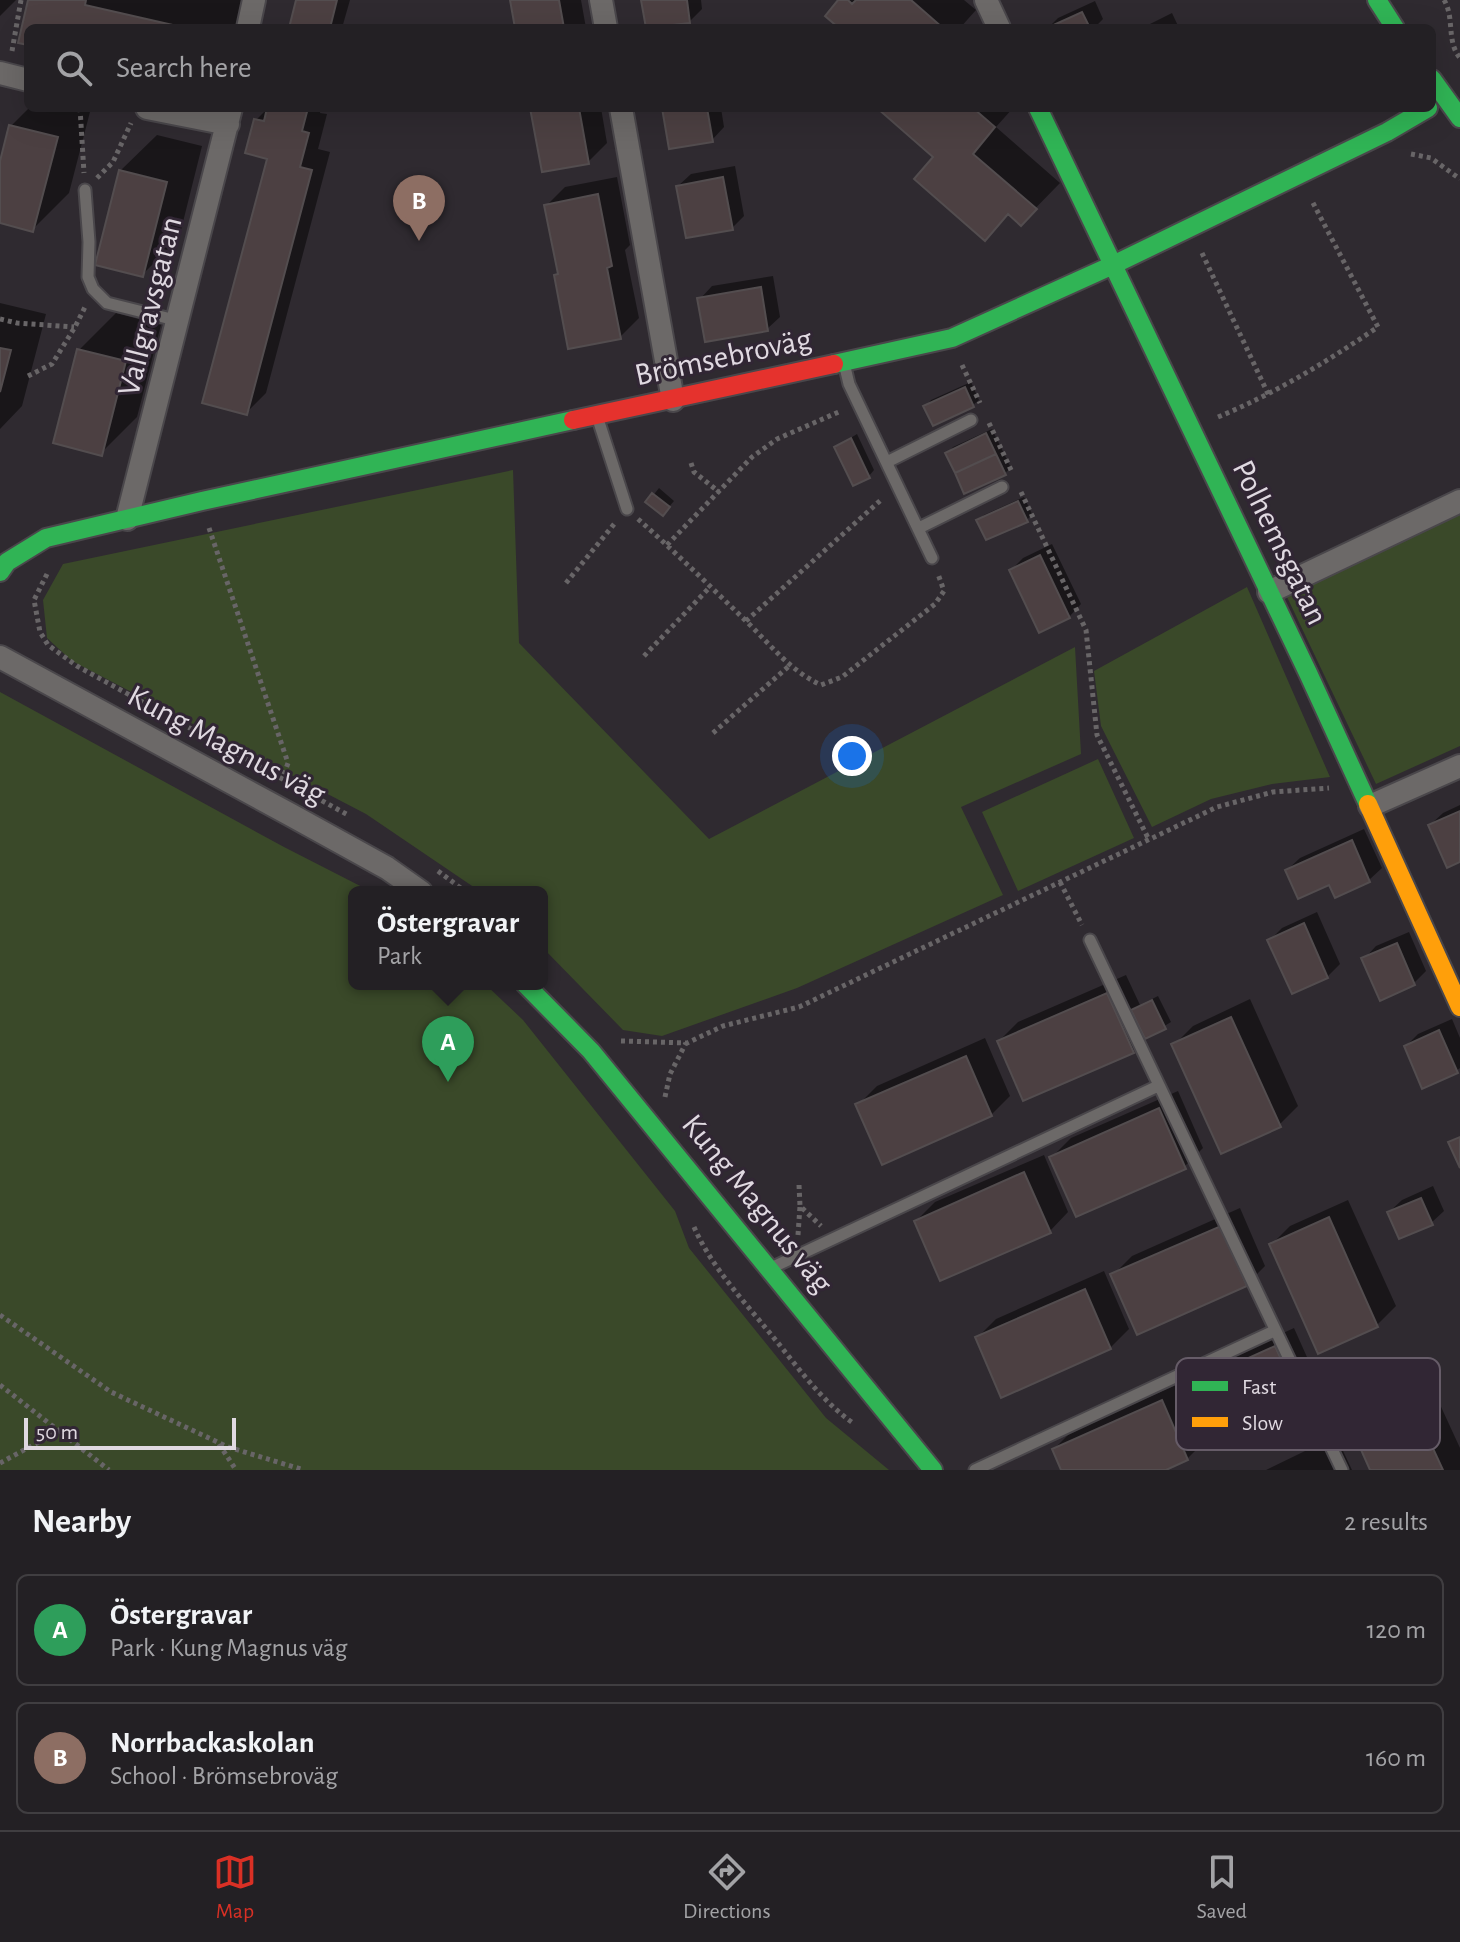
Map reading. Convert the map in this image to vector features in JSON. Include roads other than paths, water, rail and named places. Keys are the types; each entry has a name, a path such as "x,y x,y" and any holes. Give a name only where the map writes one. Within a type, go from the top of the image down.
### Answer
{"street":[{"path":"249,24 254,0"},
{"path":"601,0 605,24"},
{"path":"986,0 997,24"},
{"path":"1383,2 1393,24"},
{"path":"1436,105 1460,118"},
{"path":"622,112 673,400"},
{"name":"Polhemsgatan","path":"1040,112 1370,806 1460,1007"},
{"name":"Brömsebroväg","path":"0,572 7,562 46,538 202,501 952,338 1113,265 1387,132 1421,112"},
{"path":"140,115 230,116"},
{"name":"Vallgravsgatan","path":"127,519 230,116"},
{"path":"1269,592 1460,501"},
{"name":"Kung Magnus väg","path":"0,657 346,845 411,886"},
{"path":"1370,806 1460,766"},
{"name":"Kung Magnus väg","path":"531,990 591,1051 933,1470"}],"lane":[{"path":"85,190 88,277 93,289 107,303 179,321"},
{"path":"844,363 849,384 932,558"},
{"path":"597,415 627,509"},
{"path":"887,462 971,420"},
{"path":"919,528 1002,487"},
{"path":"1090,940 1287,1358"},
{"path":"769,1269 1158,1086"},
{"path":"1216,1358 1274,1331"},
{"path":"975,1470 1176,1377"},
{"path":"1332,1450 1342,1470"}],"place":[{"name":"Norrbackaskolan","path":"419,241"},
{"name":"Östergravar","path":"448,1082"}]}
